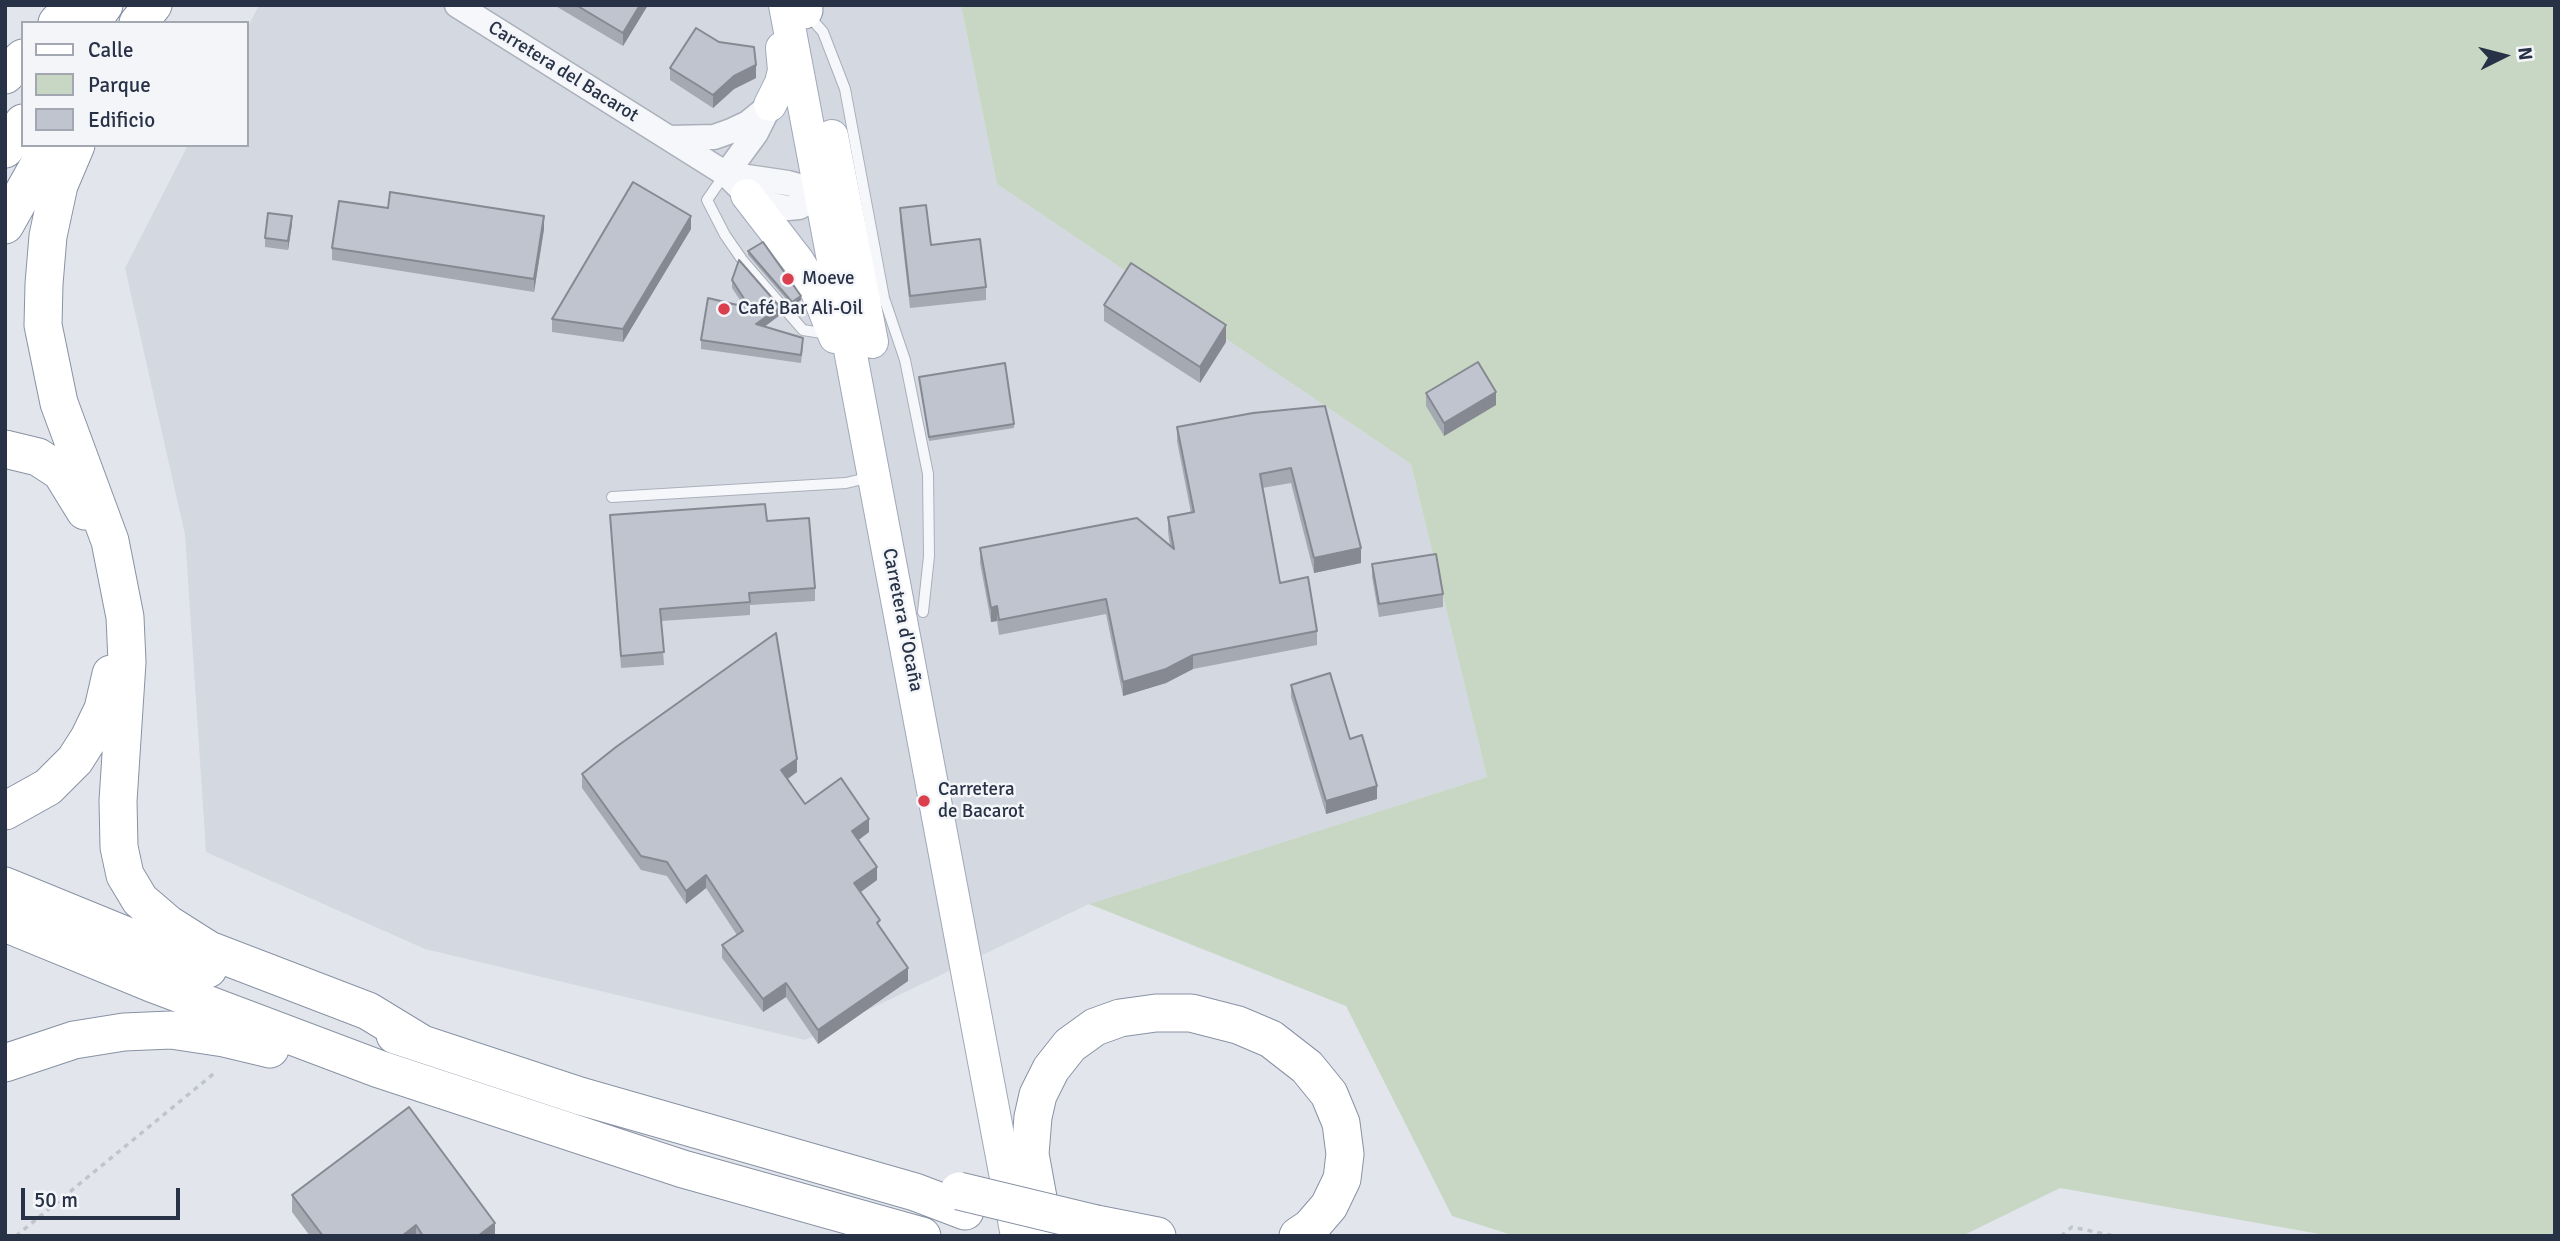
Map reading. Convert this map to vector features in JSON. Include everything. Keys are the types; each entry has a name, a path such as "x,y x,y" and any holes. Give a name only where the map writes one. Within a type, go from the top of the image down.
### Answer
{"highway":[{"path":"59,21 73,5"},
{"path":"92,21 104,5"},
{"path":"140,21 156,5"},
{"path":"149,21 156,5"},
{"path":"5,75 21,60"},
{"path":"5,149 21,126"},
{"path":"5,225 49,147"},
{"path":"75,147 59,186 48,236 43,325 59,403 110,541 125,617 127,662 118,801 119,846 125,875 140,900 167,924 209,950 368,1011 419,1042"},
{"path":"5,449 38,457 61,472 78,497 102,554 111,604 113,643 111,676 103,709 75,760 48,787 5,811"},
{"path":"5,886 211,970 355,1024 419,1042 580,1096 915,1192 1082,1230 1157,1236"},
{"path":"5,923 151,983 379,1069 683,1169 909,1232"},
{"path":"1045,1236 1030,1154 1033,1117 1042,1086 1051,1069 1070,1045 1095,1027 1120,1018 1156,1013 1191,1013 1238,1025 1271,1039 1307,1067 1329,1094 1341,1123 1345,1154 1342,1179 1329,1206 1310,1228 1298,1236"},
{"path":"5,1063 74,1040 124,1032 171,1030 224,1038 267,1048 430,1106 772,1212 909,1232"}],"main road":[{"path":"770,105 781,83 795,12"},
{"name":"Carretera d'Ocaña","path":"795,12 829,180 821,196 1017,1236"},
{"name":"Carretera d'Ocaña","path":"795,12 844,192 923,612 974,924 1033,1236"},
{"path":"736,184 798,261 817,292 835,335 874,476"},
{"path":"821,196 835,209 890,500 915,573"}],"street":[{"name":"Carretera del Bacarot","path":"457,5 669,138 761,203 788,208 799,207 821,196"},
{"path":"669,138 723,134 748,123 770,105"},
{"path":"736,184 770,105"}],"lane":[{"path":"795,12 823,32 845,89 884,298 905,360 928,474 929,556 923,612"},
{"path":"736,184 706,200 731,243 743,261 803,330 835,335"},
{"path":"612,497 846,483 874,476"}],"path":[{"path":"16,1236 217,1071"},
{"path":"2061,1236 2072,1227 2114,1236"}],"shaded area":[{"path":"259,5 961,5 997,184 1411,464 1487,777 1089,904 805,1040 425,949 206,852 185,535 125,268 187,147 248,147 248,27"}],"green space":[{"path":"961,5 2555,5 2555,1236 2331,1236 2060,1188 1962,1236 1515,1236 1452,1216 1346,1006 1089,904 1487,777 1411,464 997,184"}],"building":[{"path":"576,5 640,5 623,33"},
{"path":"696,28 719,42 754,47 756,65 734,76 713,95 670,68"},
{"path":"633,182 691,216 623,329 552,319"},
{"path":"390,192 544,216 534,279 332,248 339,201 388,208"},
{"path":"926,205 931,245 980,239 986,287 910,296 900,208"},
{"path":"268,213 292,216 288,241 265,238"},
{"path":"763,242 801,296 792,302 748,251"},
{"path":"739,260 780,307 756,324 803,338 801,355 701,340 708,298 750,308 732,280"},
{"path":"1131,263 1226,325 1200,367 1104,305"},
{"path":"1478,362 1496,392 1444,423 1426,393"},
{"path":"1005,363 1014,424 929,437 919,377"},
{"path":"1325,406 1361,548 1314,558 1291,468 1260,474 1280,583 1308,577 1317,631 1193,655 1166,669 1123,682 1106,599 999,620 997,606 991,608 980,548 1137,518 1174,549 1168,517 1194,512 1177,427 1253,413"},
{"path":"765,504 767,521 809,518 815,588 749,593 750,602 660,609 664,652 621,656 610,515"},
{"path":"1436,554 1443,594 1379,604 1372,564"},
{"path":"776,633 797,759 781,770 805,804 841,778 869,819 852,831 877,867 854,883 880,920 877,923 908,968 818,1030 786,983 763,999 722,945 743,931 706,875 686,891 667,862 641,856 582,774"},
{"path":"1330,673 1350,739 1362,735 1377,786 1326,801 1291,685"},
{"path":"409,1107 495,1223 478,1236 423,1236 416,1225 402,1236 323,1236 292,1195"}],"place":[{"name":"Moeve","path":"788,279"},
{"name":"Café Bar Ali-Oil","path":"724,309"},
{"name":"Carretera de Bacarot","path":"924,801"}]}
